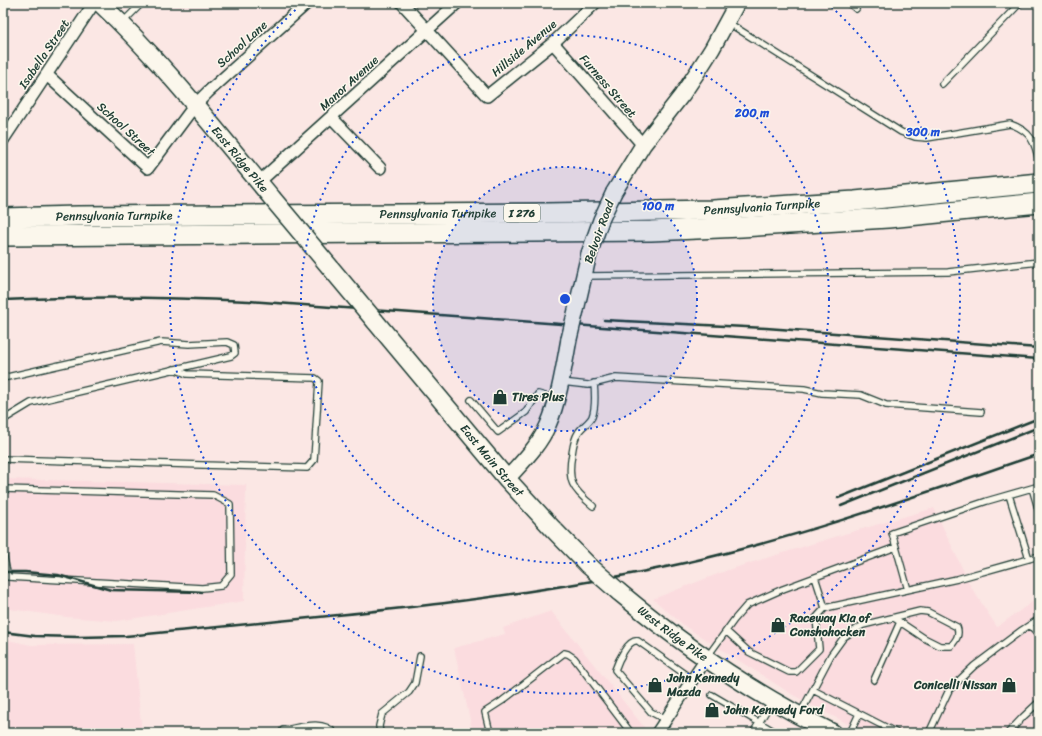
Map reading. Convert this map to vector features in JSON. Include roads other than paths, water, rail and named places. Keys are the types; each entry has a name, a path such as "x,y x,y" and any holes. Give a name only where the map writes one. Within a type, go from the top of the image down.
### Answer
{"highway":[{"name":"Pennsylvania Turnpike","path":"3,218 86,216 562,213 713,210 855,201 1039,182"},
{"name":"Pennsylvania Turnpike","path":"3,236 651,231 880,219 1039,203"}],"main road":[{"name":"East Ridge Pike","path":"100,3 122,24 195,105 375,321"},
{"name":"East Main Street","path":"375,321 507,479 588,565 619,592"},
{"name":"West Ridge Pike","path":"619,592 706,659 772,701 833,733"}],"street":[{"name":"Isabella Street","path":"3,140 94,3"},
{"name":"School Lane","path":"195,105 307,3"},
{"path":"402,3 427,30"},
{"name":"Manor Avenue","path":"260,182 457,3"},
{"name":"Hillside Avenue","path":"427,30 487,96 553,43 595,3"},
{"name":"Belvoir Road","path":"507,479 534,448 542,436 552,414 589,254 601,220 614,192 643,145 694,77 737,3"},
{"name":"Furness Street","path":"553,43 643,145"},
{"name":"School Street","path":"47,75 148,168 195,105"},
{"path":"331,117 380,168"},
{"path":"657,733 706,659"}],"lane":[{"path":"122,24 142,3"},
{"path":"849,3 856,9"},
{"path":"1010,3 1015,8"},
{"path":"942,84 1020,3"},
{"path":"727,22 901,132 915,137 927,138 1010,124 1019,127 1028,133 1035,145 1039,162"},
{"path":"583,276 948,272 1039,262"},
{"path":"3,378 161,342 189,344 227,342 234,345 235,353 231,356 31,403 3,420"},
{"path":"3,459 306,468 314,460 319,381 315,378 187,374 174,369"},
{"path":"560,382 588,385 616,378 804,389 822,393 861,395 886,405 981,412"},
{"path":"593,506 576,490 570,478 570,473 576,435 592,417 594,405 594,383"},
{"path":"471,400 498,432 526,412 538,394 556,399"},
{"path":"908,590 892,533 1039,486"},
{"path":"1032,488 1039,512"},
{"path":"3,489 213,495 230,504 231,574 221,586 202,588 8,577 3,553"},
{"path":"1009,495 1029,558"},
{"path":"706,659 747,605 765,596 896,546"},
{"path":"726,631 749,652 789,672 796,672 819,649 816,618 824,608 963,578 1039,556"},
{"path":"815,577 824,608"},
{"path":"799,716 831,655 844,637 863,625 914,612 928,612 957,627 959,631 957,639 951,646 940,646 924,638 894,618"},
{"path":"929,733 949,690 974,666 1039,619"},
{"path":"874,680 900,622"},
{"path":"1030,626 1039,635"},
{"path":"666,720 651,712 615,670 618,662 634,640 638,641 692,680"},
{"path":"490,733 485,712 502,702 564,653 574,658 631,733"},
{"path":"380,733 379,726 382,714 409,692 415,683 420,656"},
{"path":"813,690 897,733"},
{"path":"712,695 777,733"},
{"path":"753,733 772,701"},
{"path":"1008,733 1039,702"},
{"path":"850,733 859,714"},
{"path":"283,733 283,730 321,725 330,729 334,733"}],"railway":[{"path":"3,300 126,298 249,301 1039,359"},
{"path":"604,320 766,328 1039,348"},
{"path":"838,498 1039,418"},
{"path":"841,506 1039,427"},
{"path":"3,632 35,636 126,636 409,607 550,588 689,562 778,539 909,498 1039,454"},
{"path":"3,572 58,575 111,590 201,592"}],"place":[{"name":"Tires Plus","path":"500,397"},
{"name":"Raceway Kia of Conshohocken","path":"778,625"},
{"name":"John Kennedy Mazda","path":"655,685"},
{"name":"Conicelli Nissan","path":"1009,685"},
{"name":"John Kennedy Ford","path":"712,710"}]}
